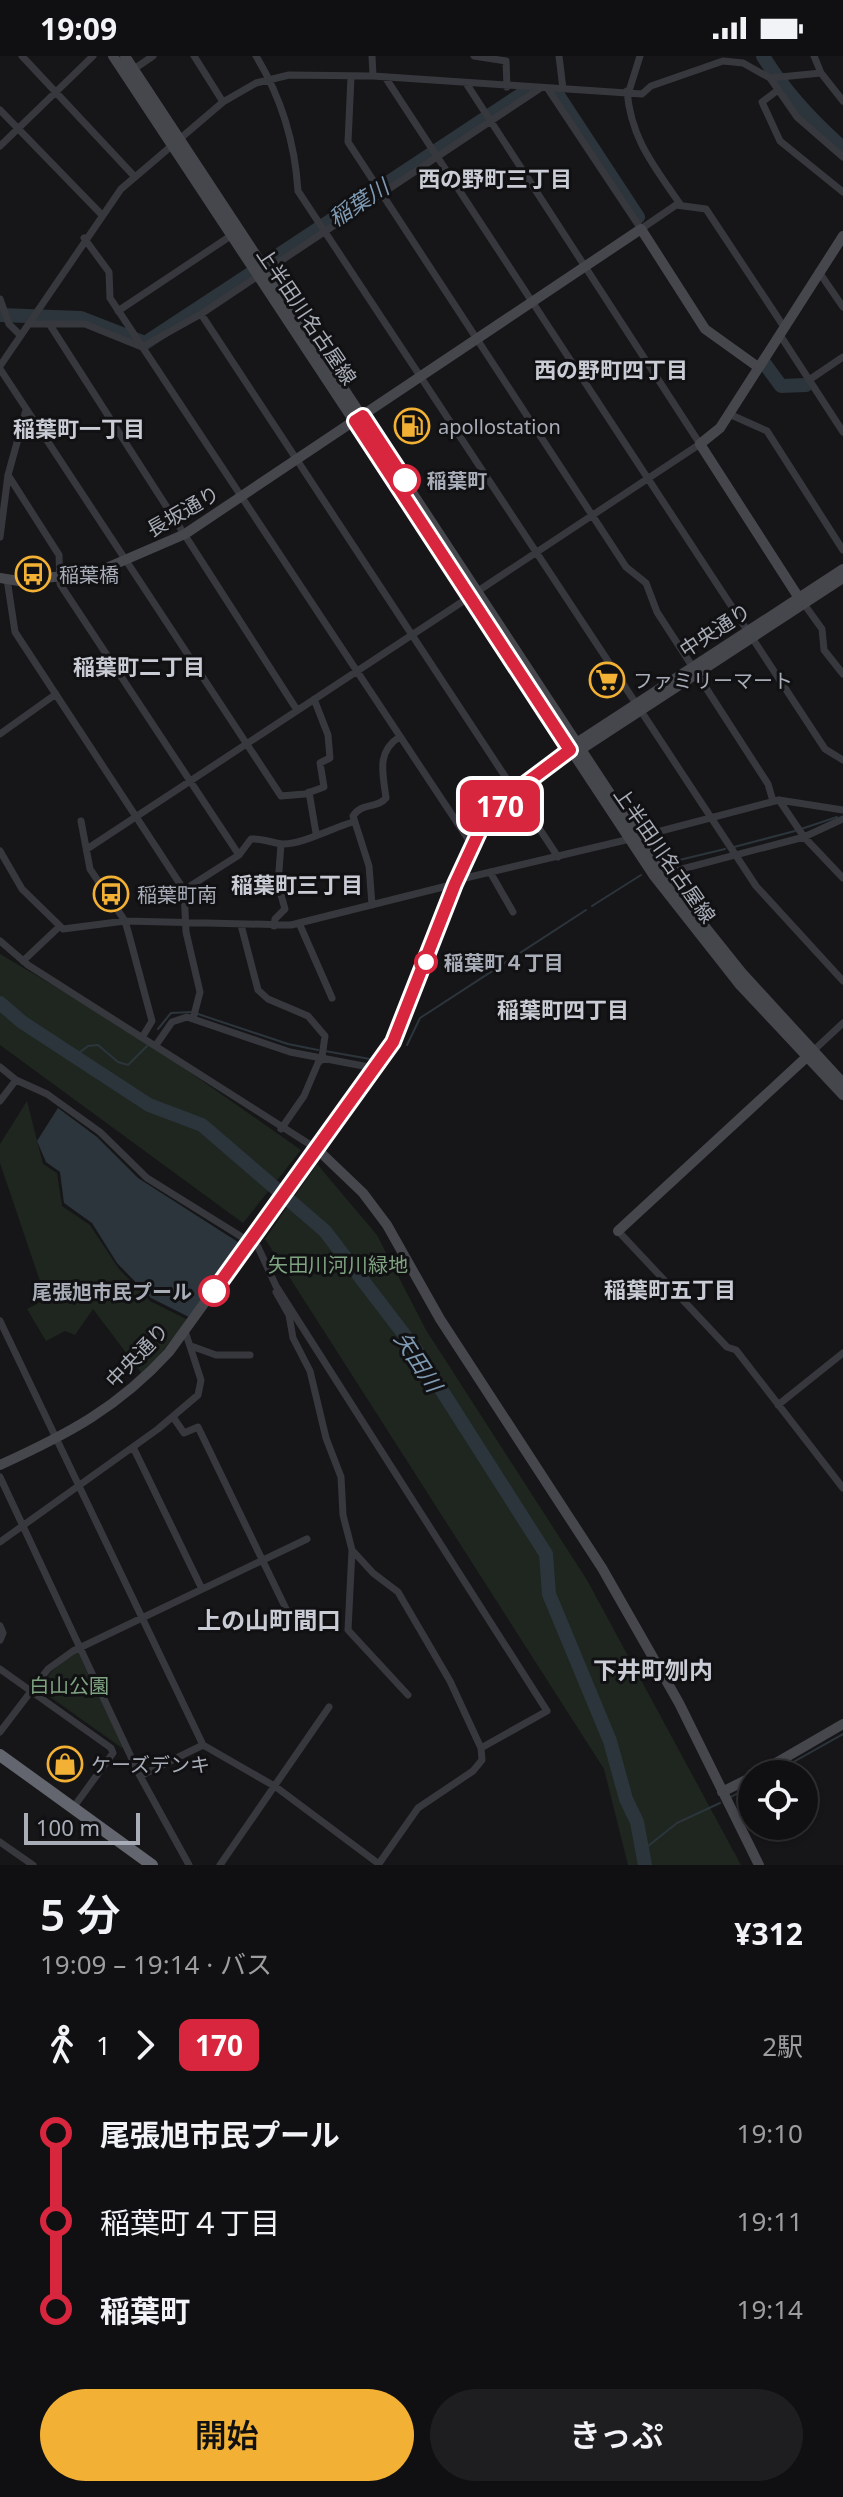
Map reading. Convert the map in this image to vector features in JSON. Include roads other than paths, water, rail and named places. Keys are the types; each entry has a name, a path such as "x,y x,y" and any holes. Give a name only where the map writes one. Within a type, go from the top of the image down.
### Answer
{"highway":[{"path":"0,1755 152,1865"}],"street":[{"path":"22,56 135,177"},
{"path":"0,146 93,56"},
{"name":"上半田川名古屋線","path":"113,56 176,143 475,593 581,746 634,838 843,1095"},
{"name":"上半田川名古屋線","path":"125,56 232,235 263,274"},
{"path":"134,69 153,56"},
{"path":"194,56 223,102"},
{"path":"256,56 270,78 296,153 298,191 756,886 843,981"},
{"path":"372,56 373,76"},
{"path":"474,56 506,61 507,87"},
{"path":"559,56 563,89"},
{"path":"814,56 821,73 843,101"},
{"path":"637,58 628,91 629,122 643,150 680,204"},
{"path":"314,699 328,735 330,758 320,763 324,787 281,796 0,367 101,214 135,177 223,102 270,78 289,75 373,76 642,94 651,86 723,61 742,60 770,78 797,117 843,157"},
{"path":"770,78 821,73"},
{"path":"351,77 348,142 626,567 646,583 657,612 776,800 804,837 843,878"},
{"path":"385,77 825,749 843,760"},
{"path":"466,83 822,629 824,650 843,674"},
{"path":"29,323 85,324 140,343 201,314 263,274 322,228 488,119 544,88"},
{"path":"544,88 705,329 758,367"},
{"path":"778,90 762,102 780,141 843,192"},
{"path":"0,110 101,214"},
{"path":"641,229 680,204 706,209 843,432"},
{"name":"長坂通り","path":"3,583 97,572 127,562 185,534 641,229"},
{"path":"118,311 232,235"},
{"path":"87,849 535,554 720,428 819,272 838,253 843,236"},
{"path":"84,238 109,272 110,298 118,311 472,845"},
{"path":"819,272 843,307"},
{"path":"0,299 9,324 20,335"},
{"path":"201,314 558,857"},
{"path":"50,325 297,710"},
{"path":"809,380 843,357"},
{"path":"0,537 8,475 26,410"},
{"path":"729,414 767,431 843,550"},
{"path":"8,475 59,555 58,577 239,855"},
{"name":"中央通り","path":"802,601 843,569"},
{"name":"中央通り","path":"0,1465 57,1439 114,1405 144,1379 185,1331 393,1042 409,1010 472,845 514,792 570,750 581,746 750,634 843,578"},
{"path":"3,583 15,632 184,890 186,924 200,992 195,1014"},
{"name":"上半田川名古屋線","path":"475,593 570,750 706,945 843,1083"},
{"path":"0,734 56,694"},
{"path":"372,905 369,866 353,822 359,808 381,803 386,798 382,759 385,748 399,737"},
{"path":"309,792 316,833"},
{"path":"0,851 22,889 63,929 125,921 274,926 372,905 776,800 843,810"},
{"path":"663,874 804,837 843,819"},
{"path":"81,821 90,869 125,921 152,1021 143,1036"},
{"path":"184,890 239,855 251,839 281,844 302,841 316,833 353,822"},
{"path":"274,926 275,919 285,909 278,884 281,844"},
{"path":"490,872 513,912"},
{"path":"299,923 332,998"},
{"path":"241,925 258,990 268,999 308,1016 325,1036 323,1055 298,1106 281,1129"},
{"path":"23,961 60,926"},
{"path":"0,941 23,961 143,1036 315,1152 363,1193 387,1225 440,1319 602,1568 679,1703 759,1865"},
{"path":"156,1045 177,1018 195,1014 290,1052 323,1055 374,1068"},
{"path":"843,1023 618,1231 727,1347 736,1350 843,1488"},
{"path":"0,1067 16,1080 47,1094 100,1132 147,1178 247,1243 258,1247 289,1315 293,1338 310,1371 326,1438 341,1477 343,1515 352,1550 348,1630 408,1695"},
{"path":"0,1101 16,1080"},
{"path":"276,1286 547,1711 481,1748"},
{"path":"0,1321 203,1745 276,1787 379,1864 418,1808 473,1771 482,1760 481,1748 450,1681 398,1592 352,1550"},
{"path":"0,1542 80,1487 192,1402 201,1387 185,1331"},
{"path":"191,1346 216,1355 250,1355"},
{"path":"778,1405 843,1353"},
{"path":"173,1417 184,1433 198,1427 288,1613"},
{"path":"133,1447 202,1589"},
{"path":"0,1477 140,1776 189,1865"},
{"path":"0,1732 48,1669 79,1647 307,1539"},
{"path":"0,1626 3,1633 0,1640"},
{"path":"0,1669 111,1748 113,1753 73,1808"},
{"path":"223,1864 329,1707"},
{"path":"780,1760 843,1724"},
{"path":"140,1776 203,1745"},
{"path":"722,1792 738,1784"},
{"path":"0,1842 33,1865"},
{"path":"15,1865 21,1856"}],"waterway":[{"path":"763,56 799,105 843,148"},
{"name":"稲葉川","path":"268,262 528,90"},
{"name":"稲葉川","path":"556,92 638,217"},
{"name":"稲葉川","path":"0,315 81,318 145,343 250,274"},
{"name":"稲葉川","path":"765,364 781,386 806,385"},
{"path":"801,829 837,817"},
{"path":"734,847 795,831"},
{"path":"671,862 725,849"},
{"path":"592,906 641,875"},
{"path":"407,1045 420,1018 586,910"},
{"name":"矢田川","path":"0,1003 22,1022 149,1105 202,1125 325,1231 416,1350 546,1554 549,1594 610,1741 626,1799 637,1822 645,1865"},
{"path":"158,1029 171,1013 192,1012"},
{"path":"198,1014 288,1044 318,1050"},
{"path":"75,1056 88,1046 98,1045 118,1062 128,1065 147,1046"},
{"path":"325,1051 370,1059"},
{"path":"797,1760 843,1734"},
{"path":"731,1797 738,1793"},
{"path":"643,1850 677,1823 720,1803"}],"place":[{"name":"apollostation","path":"412,426"},
{"name":"稲葉町","path":"405,480"},
{"name":"稲葉橋","path":"33,574"},
{"name":"ファミリーマート","path":"607,680"},
{"name":"稲葉町南","path":"111,894"},
{"name":"稲葉町４丁目","path":"426,962"},
{"name":"尾張旭市民プール","path":"214,1291"},
{"name":"ケーズデンキ","path":"65,1764"}],"district":[{"name":"西の野町三丁目","path":"495,178"},
{"name":"西の野町四丁目","path":"611,369"},
{"name":"稲葉町一丁目","path":"79,428"},
{"name":"稲葉町二丁目","path":"139,666"},
{"name":"稲葉町三丁目","path":"297,884"},
{"name":"稲葉町四丁目","path":"563,1009"},
{"name":"稲葉町五丁目","path":"670,1289"},
{"name":"上の山町間口","path":"269,1619"},
{"name":"下井町刎内","path":"653,1669"}],"park label":[{"name":"矢田川河川緑地","path":"338,1264"},
{"name":"白山公園","path":"69,1685"}]}
